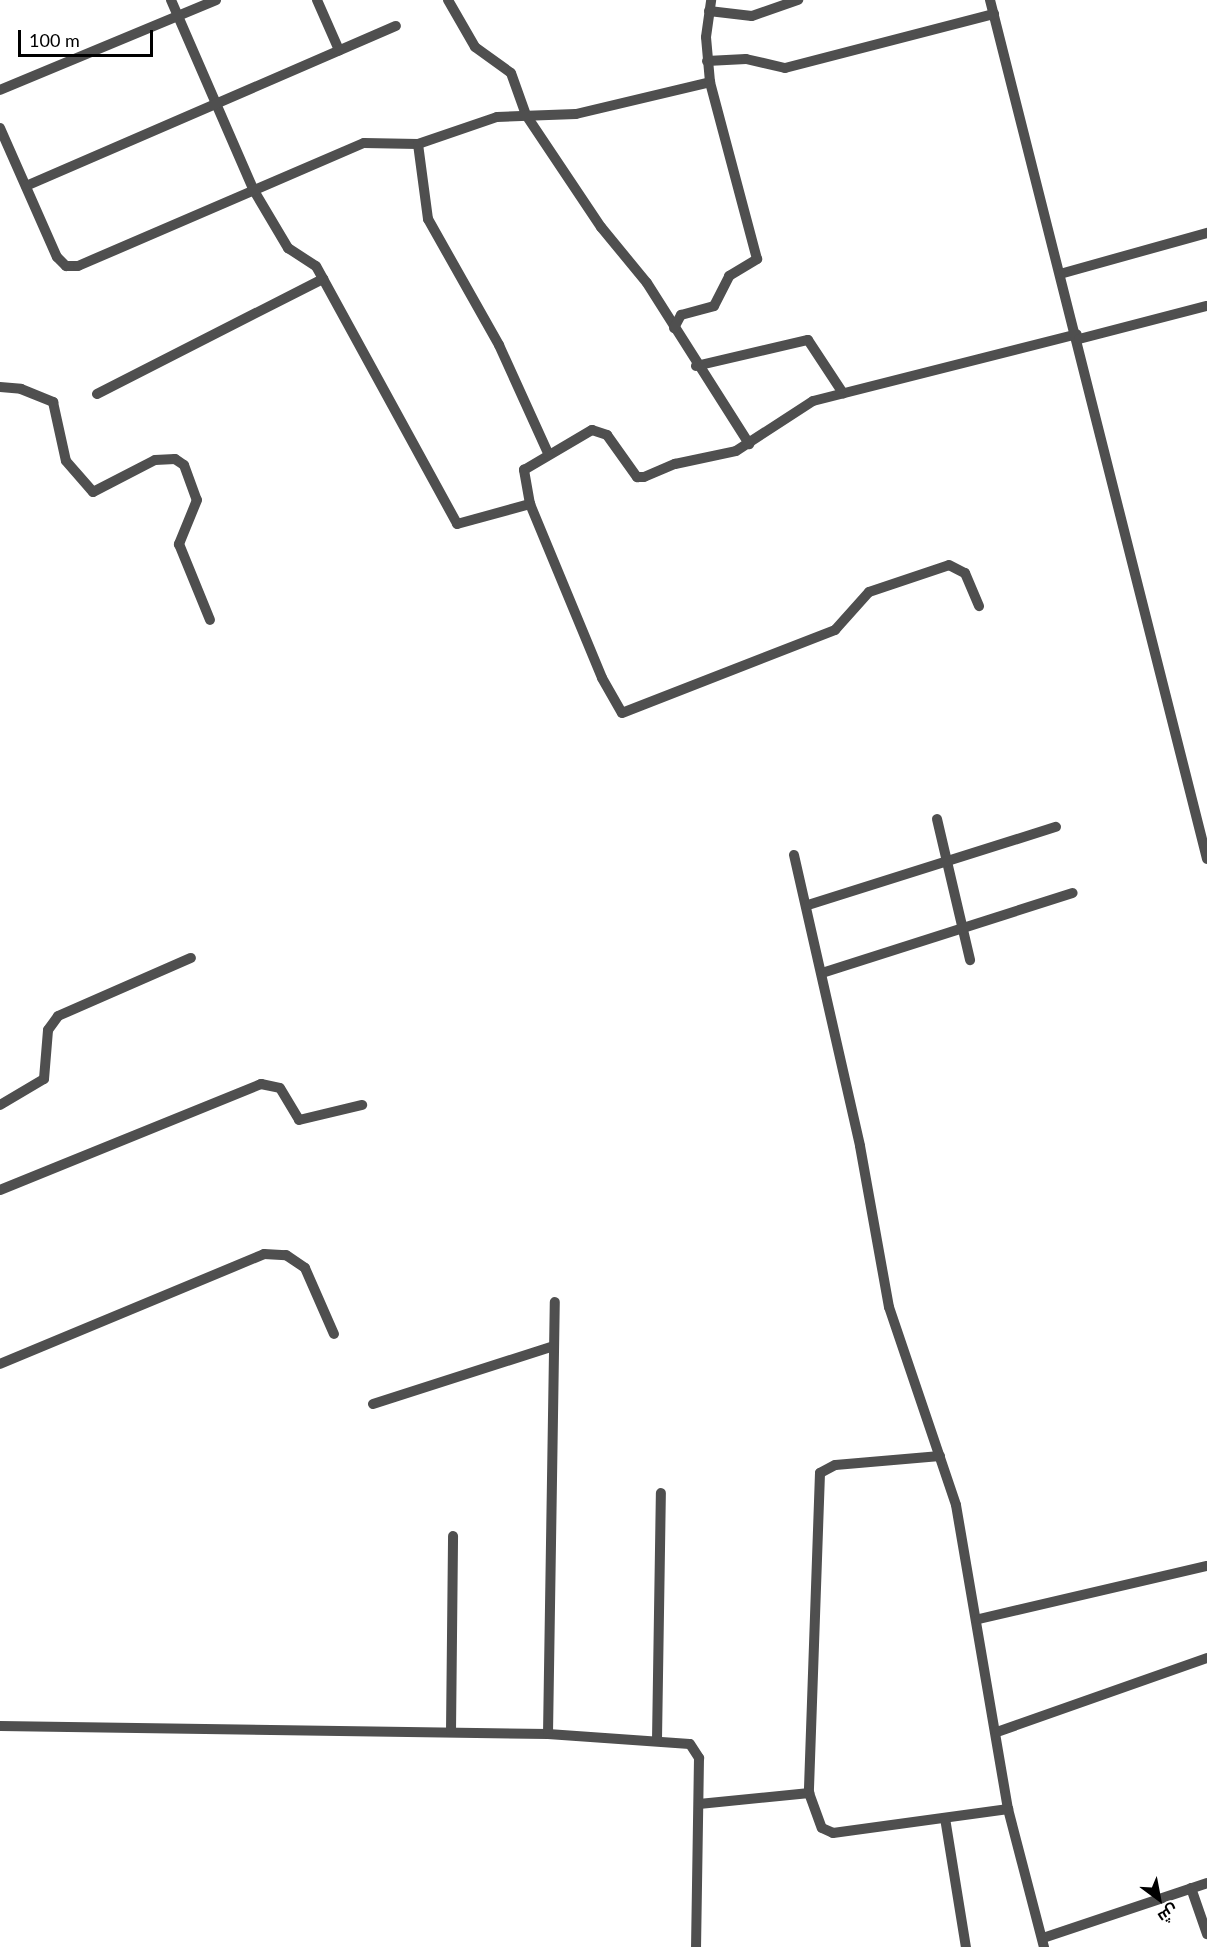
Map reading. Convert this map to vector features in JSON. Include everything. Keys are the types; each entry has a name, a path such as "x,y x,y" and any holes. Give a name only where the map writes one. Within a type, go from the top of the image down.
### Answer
{"street":[{"path":"171,0 253,189 284,243 312,260 451,522 464,525 530,504"},
{"path":"0,90 216,0"},
{"path":"317,0 339,50"},
{"path":"448,0 475,48 510,73 526,115 674,328 696,366 749,444"},
{"path":"674,328 681,315 714,306 729,276 758,259 710,82 707,61 710,6 752,16 798,0"},
{"path":"990,0 1078,336 1207,859"},
{"path":"707,61 746,59 785,68 994,14"},
{"path":"26,186 396,26"},
{"path":"0,128 57,257 71,266 364,143 418,144 497,117 576,114 710,82"},
{"path":"418,144 428,219 499,345 548,453"},
{"path":"1060,274 1207,233"},
{"path":"98,394 322,279"},
{"path":"978,606 965,573 949,565 869,592 835,630 622,713 602,678 530,504 524,470 548,453 601,430 640,478 675,464 726,456 749,444 798,408 843,393 1207,306"},
{"path":"696,366 808,340 843,393"},
{"path":"0,387 21,389 53,402 66,461 93,492 155,460 175,459 184,465 197,500 178,544 210,620"},
{"path":"937,819 970,960"},
{"path":"808,905 1056,827"},
{"path":"794,855 808,905 889,1307 905,1366 940,1456 980,1619 1008,1809 1044,1942 1207,1883"},
{"path":"822,973 1073,893"},
{"path":"0,1105 44,1079 48,1030 58,1016 191,958"},
{"path":"0,1190 261,1084 280,1088 299,1120 362,1105"},
{"path":"0,1364 264,1254 285,1255 305,1268 334,1334"},
{"path":"548,1734 555,1302"},
{"path":"373,1404 554,1346"},
{"path":"940,1456 835,1465 820,1473 809,1793 826,1832 1008,1809"},
{"path":"657,1740 661,1493"},
{"path":"451,1732 453,1536"},
{"path":"980,1619 1207,1566"},
{"path":"997,1732 1207,1658"},
{"path":"0,1726 548,1734 683,1742 696,1750 699,1804 696,1947"},
{"path":"699,1804 809,1793"},
{"path":"945,1818 966,1947"},
{"path":"1191,1888 1207,1934"}]}
